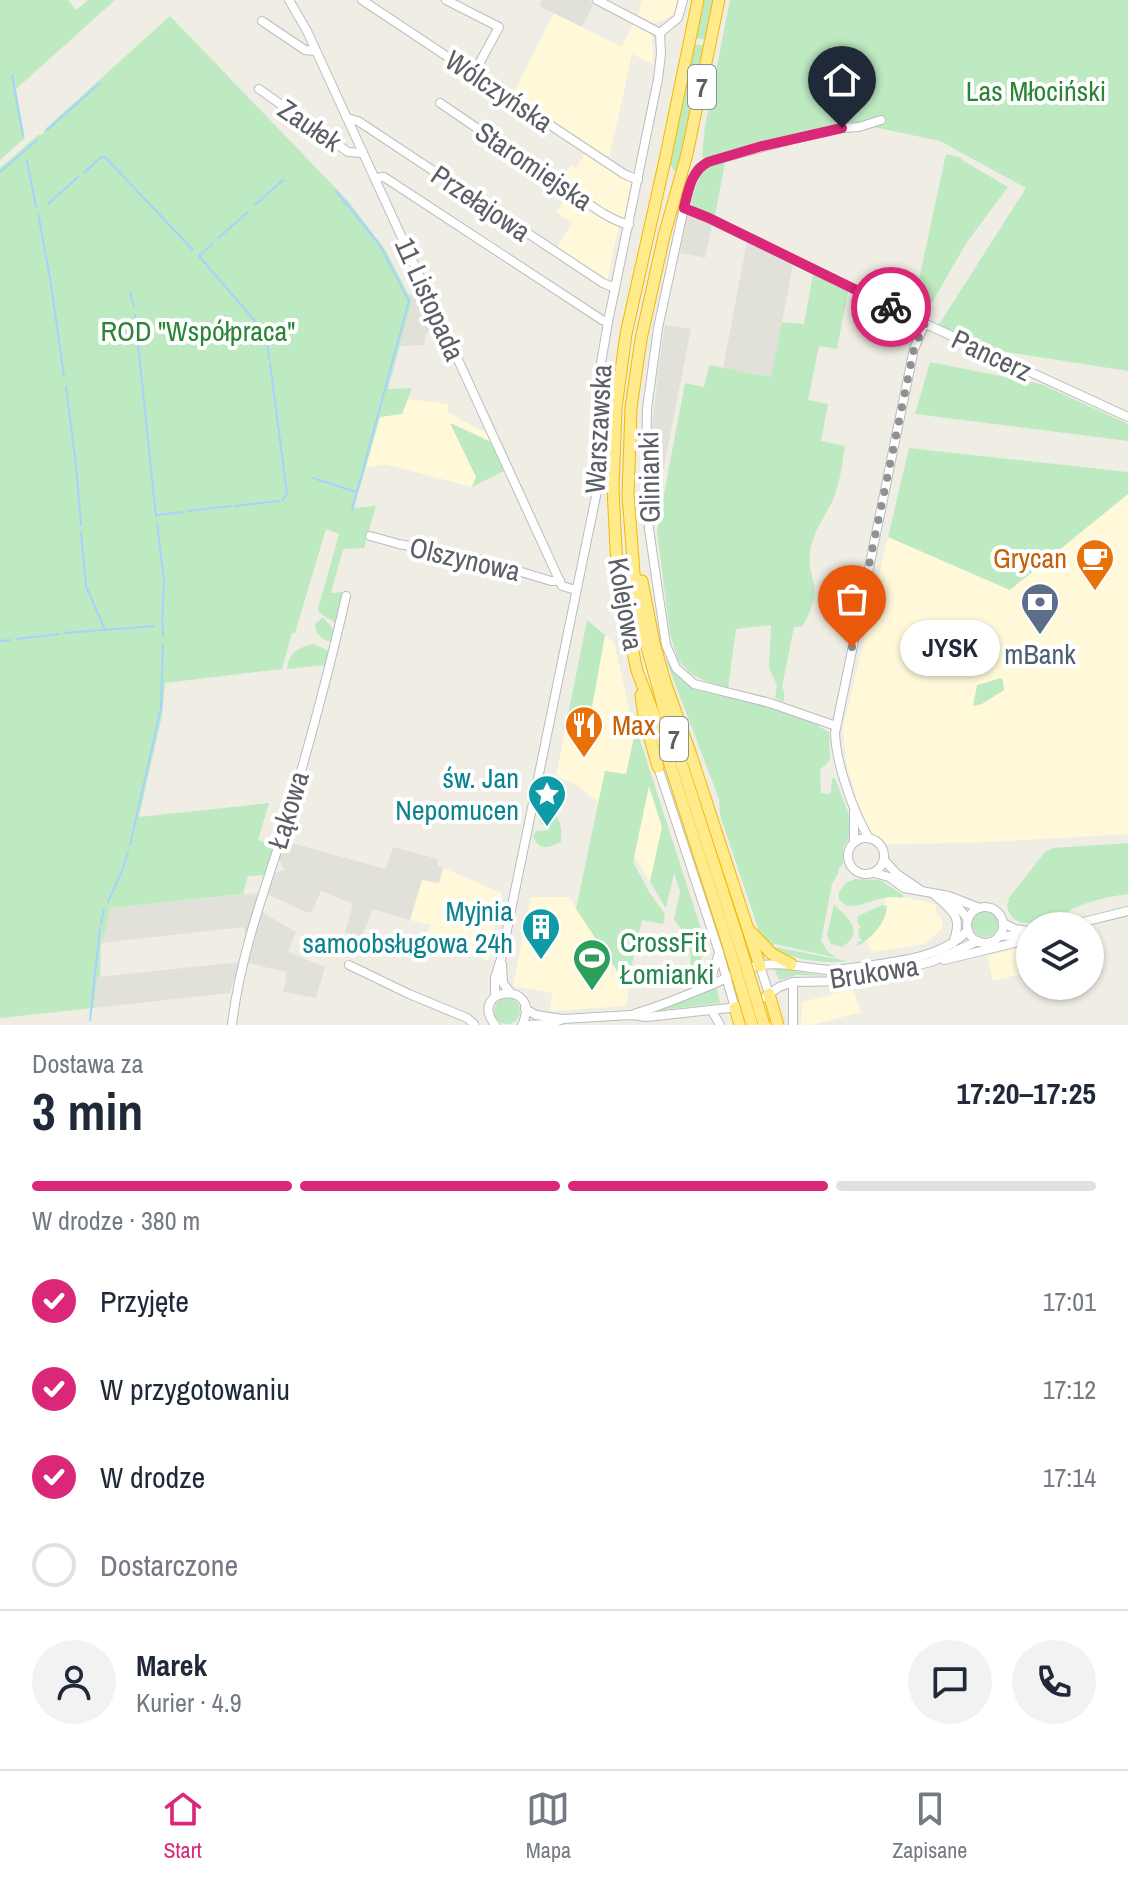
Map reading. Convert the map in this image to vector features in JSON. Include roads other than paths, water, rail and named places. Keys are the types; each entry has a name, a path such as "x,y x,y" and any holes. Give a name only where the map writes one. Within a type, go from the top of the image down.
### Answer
{"highway":[{"name":"Kolejowa","path":"698,0 626,334 613,442 616,550 623,606 637,671 764,1025"},
{"name":"Kolejowa","path":"719,0 682,173 658,259 635,377 628,459 630,534 642,620 654,675 733,940 752,1025"},
{"path":"630,534 665,682 760,966"},
{"path":"637,671 644,717 658,767"},
{"path":"748,928 772,954 791,964"},
{"path":"769,994 778,1025"},
{"path":"735,1008 740,1025"}],"street":[{"name":"11 Listopada","path":"289,0 307,31 560,581"},
{"name":"Wólczyńska","path":"362,0 627,176 638,180"},
{"path":"446,0 499,27 473,75"},
{"path":"597,0 660,33 678,18 683,0"},
{"path":"262,21 305,50 315,51"},
{"name":"Warszawska","path":"492,1022 489,1005 495,997 495,978 599,481 598,386 608,322 658,79 660,33"},
{"name":"Zaułek","path":"259,89 348,152 363,153"},
{"name":"Staromiejska","path":"440,103 615,220 629,225"},
{"name":"Przełajowa","path":"347,118 358,121 615,288"},
{"name":"Glinianki","path":"836,726 770,703 694,684 676,668 668,654 649,529 647,409 658,331 684,208 695,173 708,162 881,120"},
{"path":"375,178 384,177 608,322"},
{"name":"Pancerz","path":"684,208 1128,417"},
{"path":"869,838 854,812 837,753 836,726 914,349 925,323"},
{"name":"Olszynowa","path":"370,536 482,560 560,581"},
{"path":"560,581 562,586 576,590"},
{"name":"Łąkowa","path":"232,1025 237,988 294,796 346,596"},
{"path":"495,997 510,992 520,998 531,1014 563,1019 647,1017 735,1008 658,767"},
{"path":"854,812 854,842"},
{"path":"923,892 901,878 884,860 877,842 869,838 860,839 848,851 850,864 859,873 889,877 904,888 935,895 949,896 979,908"},
{"path":"873,873 884,860"},
{"path":"935,895 958,907 968,919"},
{"path":"935,895 953,913 958,923 953,943"},
{"path":"1016,929 1003,923 993,909 986,907 971,913 968,919 968,930 978,941 988,942 999,936 1016,935"},
{"path":"1104,917 1128,911"},
{"path":"999,936 1003,923"},
{"name":"Brukowa","path":"727,977 760,966 791,964 835,970 878,964 929,954 953,943 968,930"},
{"path":"939,960 992,949 1016,940"},
{"name":"Brukowa","path":"735,1008 754,1004 779,987 793,982 851,981 939,960 978,941"},
{"path":"704,987 712,975 719,952"},
{"name":"Warszawska","path":"501,959 503,983 510,992"},
{"path":"349,965 467,1018 473,1024 492,1022"},
{"path":"760,966 769,994"},
{"path":"631,1015 727,977"},
{"path":"793,982 793,1025"},
{"path":"525,1009 524,1025 547,1024 563,1019"},
{"path":"712,1011 720,1025"}],"waterway":[{"path":"12,75 23,136"},
{"path":"47,130 100,83"},
{"path":"0,172 37,140"},
{"path":"84,173 101,157 105,157 193,250"},
{"path":"27,161 36,207"},
{"path":"48,204 78,177"},
{"path":"255,205 283,180"},
{"path":"336,191 380,245 409,301 352,510"},
{"path":"218,238 248,212"},
{"path":"38,213 64,376"},
{"path":"212,244 199,256 266,334 269,359"},
{"path":"130,292 134,306"},
{"path":"135,315 156,517"},
{"path":"270,363 287,494 283,500"},
{"path":"66,387 81,525"},
{"path":"313,478 356,492"},
{"path":"235,506 279,501"},
{"path":"188,511 231,506"},
{"path":"157,515 183,512"},
{"path":"157,523 164,581 162,625"},
{"path":"81,532 86,586 105,630 154,626"},
{"path":"163,626 163,636"},
{"path":"64,633 103,630"},
{"path":"17,639 59,634"},
{"path":"0,641 10,640"},
{"path":"130,845 161,708 163,644"},
{"path":"108,902 128,852"},
{"path":"101,924 104,909"},
{"path":"90,1020 100,928"}],"place":[{"name":"Grycan","path":"1095,592"},
{"name":"mBank","path":"1040,636"},
{"name":"JYSK","path":"852,647"},
{"name":"Max","path":"584,759"},
{"name":"św. Jan Nepomucen","path":"547,828"},
{"name":"Myjnia samoobsługowa 24h","path":"541,961"},
{"name":"CrossFit Łomianki","path":"592,992"}],"park label":[{"name":"Las Młociński","path":"1036,91"},
{"name":"ROD \"Współpraca\"","path":"198,331"}]}
